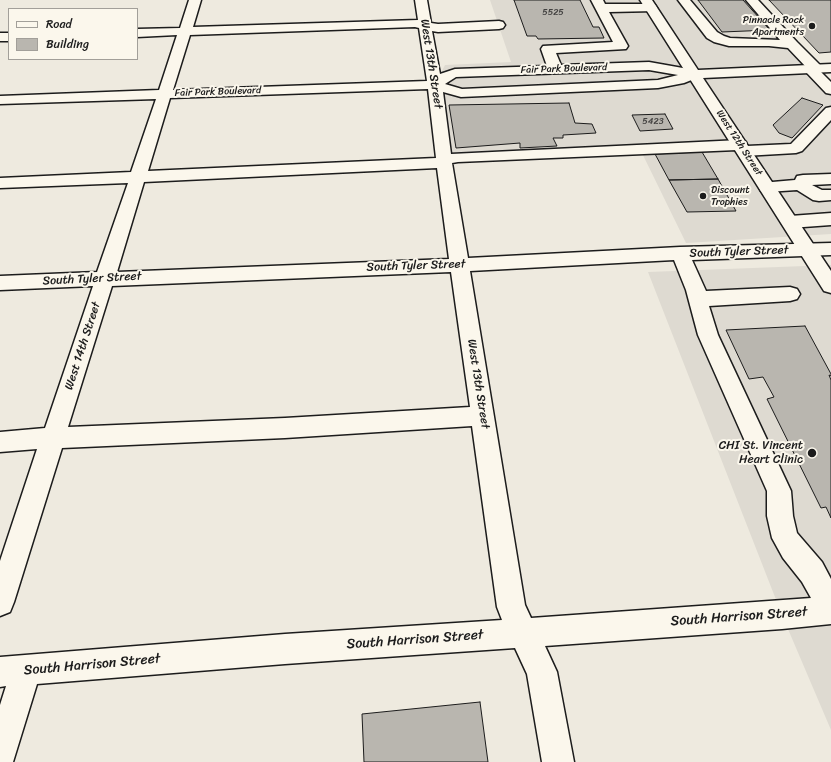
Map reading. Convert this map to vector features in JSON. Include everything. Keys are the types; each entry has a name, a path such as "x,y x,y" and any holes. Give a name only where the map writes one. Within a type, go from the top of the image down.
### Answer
{"street":[{"name":"West 14th Street","path":"0,602 196,0"},
{"name":"West 13th Street","path":"421,0 426,24 459,265 484,416 511,607 542,672 558,762"},
{"path":"684,0 712,35 719,39 729,42 769,42 792,45"},
{"path":"752,0 831,90"},
{"path":"556,70 548,49 621,46 599,4 648,4"},
{"name":"West 12th Street","path":"648,4 831,286"},
{"path":"138,33 415,23 426,24 438,28 499,25"},
{"name":"Fair Park Boulevard","path":"435,85 446,76 455,73 649,66 694,74 831,68"},
{"name":"Fair Park Boulevard","path":"0,100 435,85 448,90 469,93 658,84 679,80 694,74"},
{"path":"0,183 432,164 457,157 742,148 796,148 831,111"},
{"path":"796,185 803,180 831,179"},
{"path":"767,187 796,185 825,196 820,203 826,219 790,222"},
{"name":"South Tyler Street","path":"0,283 459,265 680,253 831,249"},
{"path":"680,253 696,290 700,313 708,335 779,490 780,516 785,538 792,549 812,572 831,606"},
{"path":"698,299 790,294"},
{"path":"0,442 53,438 285,428 484,416"},
{"name":"South Harrison Street","path":"13,672 285,649 782,615 831,610"},
{"path":"0,754 13,672"}],"shaded area":[{"path":"490,0 748,0 831,87 831,234 686,243 640,149 444,161 435,85 445,65 511,62"},
{"path":"831,265 831,730 782,615 648,272"}],"building":[{"path":"514,0 580,0 593,27 599,27 604,38 538,39 536,36 527,36"},
{"path":"698,0 743,0 770,30 722,32"},
{"name":"Pinnacle Rock Apartments","path":"769,0 831,0 831,52 819,53"},
{"path":"802,98 823,105 792,138 779,133 773,125"},
{"path":"569,103 575,123 592,124 596,133 563,135 563,138 553,138 557,146 520,148 520,143 456,148 449,105"},
{"path":"665,114 673,129 640,131 632,115"},
{"path":"702,152 718,179 669,180 655,154"},
{"name":"Discount Trophies","path":"718,179 736,211 687,212 669,180"},
{"name":"CHI St. Vincent Heart Clinic","path":"805,326 831,374 831,376 829,375 831,380 831,518 826,507 821,508 767,399 774,397 763,377 749,379 726,330"},
{"path":"480,702 488,762 364,762 362,714"}],"place":[{"name":"Pinnacle Rock Apartments","path":"812,26"},
{"name":"Discount Trophies","path":"703,196"},
{"name":"CHI St. Vincent Heart Clinic","path":"812,453"}]}
